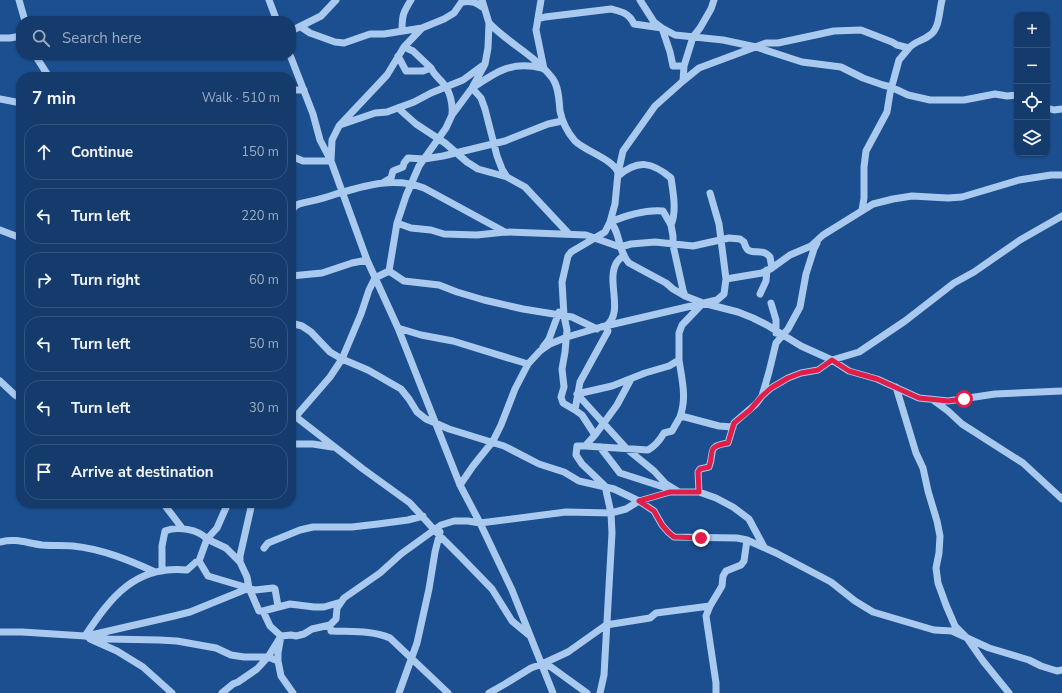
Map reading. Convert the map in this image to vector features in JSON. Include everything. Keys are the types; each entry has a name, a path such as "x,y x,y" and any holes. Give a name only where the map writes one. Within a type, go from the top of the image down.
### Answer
{"street":[{"path":"19,0 24,16"},
{"path":"268,0 275,16"},
{"path":"296,29 321,16 336,0"},
{"path":"402,31 402,17 405,8 411,0"},
{"path":"301,27 310,33 335,42 344,43 370,34 384,34 422,28 454,13 462,1 470,0 484,8"},
{"path":"389,271 397,223 411,183 419,166 439,139 452,115 472,88 485,64 488,48 489,23 482,0"},
{"path":"640,0 654,22 675,35 723,40 756,47 802,62 841,66 863,78 883,86 892,87 908,94 930,100 964,100 995,94 1014,95"},
{"path":"683,81 684,66 693,37 711,9 714,0"},
{"path":"862,210 866,151 887,112 899,60 913,43 931,35 936,26 942,0"},
{"path":"539,1 541,5 537,36 544,69"},
{"path":"538,19 611,9 622,11 631,18 634,24 662,28"},
{"path":"489,23 544,69 554,80 562,121 575,141 611,164 617,170 618,175"},
{"path":"331,161 332,140 339,126 387,75 404,46 422,28"},
{"path":"662,28 673,66 684,66"},
{"path":"460,485 492,443 501,425 515,389 528,364 549,339 561,315 563,303 562,282 568,256 571,252 605,232 610,222 615,204 618,175 623,150 655,106 699,68 766,43 778,43 834,31 861,30 896,45 909,48"},
{"path":"0,38 16,37"},
{"path":"404,46 413,51 431,68 445,87 451,97 452,115"},
{"path":"398,56 406,71 423,71 431,68"},
{"path":"39,60 45,72"},
{"path":"292,60 313,114 320,140 331,161 367,260 398,328 460,485 512,590 553,693"},
{"path":"339,126 375,112 387,112 398,108 463,80 485,64"},
{"path":"472,88 496,72 506,68 519,66 544,69"},
{"path":"472,88 481,98 493,143 502,169 508,177"},
{"path":"296,90 304,90"},
{"path":"0,99 16,102"},
{"path":"398,108 416,124 457,153 466,162 478,169 508,177 525,188 569,234"},
{"path":"1050,109 1062,110"},
{"path":"383,183 392,178 393,171 403,167 408,158 424,159 457,153 505,141 548,124 562,121"},
{"path":"296,158 303,161 331,161"},
{"path":"618,175 633,166 654,166 671,178 674,219 671,225"},
{"path":"726,279 762,272 769,269 790,255 811,246 823,235 873,204 912,196 948,198 962,197 1019,180 1051,174 1062,175"},
{"path":"296,207 299,204 341,192 383,183 411,183 424,188 505,232"},
{"path":"540,351 550,344 566,337 716,300 724,294 726,279 719,224 710,193"},
{"path":"610,222 627,215 655,210 663,211 671,225 673,245 685,296"},
{"path":"699,492 698,472 700,469 709,467 711,452 718,445 728,443 734,423 753,407 771,388 788,378 801,373 818,370 832,360 859,352 905,321 954,283 974,272 1020,240 1062,216"},
{"path":"610,222 614,225 620,246 630,263 666,282 673,289 685,296 703,303 738,312 767,325 783,336 832,360 849,371 877,379 919,398 948,401 995,394 1062,391"},
{"path":"397,223 411,228 421,228 444,234 478,235 505,232 586,235 620,246 655,242 693,246 720,239 740,239 744,242 749,251 765,253 770,257 766,281 760,294"},
{"path":"0,230 16,236"},
{"path":"776,343 788,329 800,307 806,274 814,249 823,235"},
{"path":"605,327 610,323 614,315 613,271 617,262 624,255"},
{"path":"296,276 322,273 352,263 367,260"},
{"path":"296,414 330,377 342,359 375,278 389,271"},
{"path":"389,271 404,281 439,285 484,300 523,309 572,317 597,329"},
{"path":"600,693 604,675 612,513 605,486 582,464 576,454 577,446 648,450 654,447 664,433 672,431 680,417 684,399 679,360 679,333 682,325 703,303"},
{"path":"762,396 776,343 776,320 771,303"},
{"path":"561,315 567,330 562,370 564,387 561,397 563,403 582,415 595,435"},
{"path":"296,324 302,326 311,332 330,352 368,370 401,390 417,412 426,419 435,424 504,446 539,464 564,472 579,481 592,485 605,486 639,501 654,511 662,525 674,537 737,538 747,540 764,546 831,582 855,601 873,612 934,630 952,631 989,648 1029,660 1057,671 1062,670"},
{"path":"575,410 580,382 608,331 605,327"},
{"path":"398,328 421,335 453,341 528,364"},
{"path":"577,394 612,386 645,373 670,366 679,360"},
{"path":"585,446 617,405 631,379"},
{"path":"0,381 16,395"},
{"path":"896,388 916,453 923,468 937,521 940,536 936,568 938,583 955,626 967,638 983,661 1009,693"},
{"path":"577,394 627,449 654,471 666,484 679,492"},
{"path":"933,400 962,424 1023,463 1062,499"},
{"path":"680,417 733,428"},
{"path":"296,419 410,503 492,589 512,621 530,636"},
{"path":"296,444 313,444 334,447"},
{"path":"600,447 620,473 679,492"},
{"path":"263,611 270,626 281,636 296,636 304,634 312,628 330,625 334,622 336,619 337,608 344,598 380,573 401,554 437,532 443,524 454,521 480,523 566,512 612,513 626,509 639,501 670,492 699,492 716,498 733,507 748,520 764,546"},
{"path":"167,508 182,528"},
{"path":"226,508 217,528 207,540 199,561 200,566 208,576 255,590 275,589 278,606"},
{"path":"240,562 251,508"},
{"path":"264,548 268,543 300,530 313,527 378,524 408,520 423,516"},
{"path":"159,571 164,531 182,528 202,534 207,540 226,548 240,562 259,611 290,604 324,607 341,602"},
{"path":"399,693 417,643 426,604 437,532"},
{"path":"0,542 18,539 33,544 73,546 103,552 159,571"},
{"path":"716,693 716,683 706,616 722,586 723,576 726,571 741,565 744,561 747,540"},
{"path":"85,636 95,620 117,593 127,585 159,571 173,569 187,570 199,561"},
{"path":"85,636 190,612 249,588"},
{"path":"489,693 531,668 568,652 606,625 650,618 656,613 710,606"},
{"path":"330,625 331,631 358,631 384,635 390,638 448,693"},
{"path":"0,632 85,636 108,639 177,641 216,648 231,655 244,658 268,657 278,661"},
{"path":"85,636 117,651 143,667 172,693"},
{"path":"222,693 256,669 268,657 281,636"},
{"path":"281,636 278,653 281,676 293,693"},
{"path":"542,664 551,667 587,693"}],"route":[{"path":"701,538 674,537 662,525 654,511 639,501 670,492 699,492 698,472 700,469 709,467 711,452 714,448 718,445 728,443 734,423 750,410 771,388 788,378 801,373 818,370 832,360 849,371 877,379 919,398 948,401 964,399"}]}
